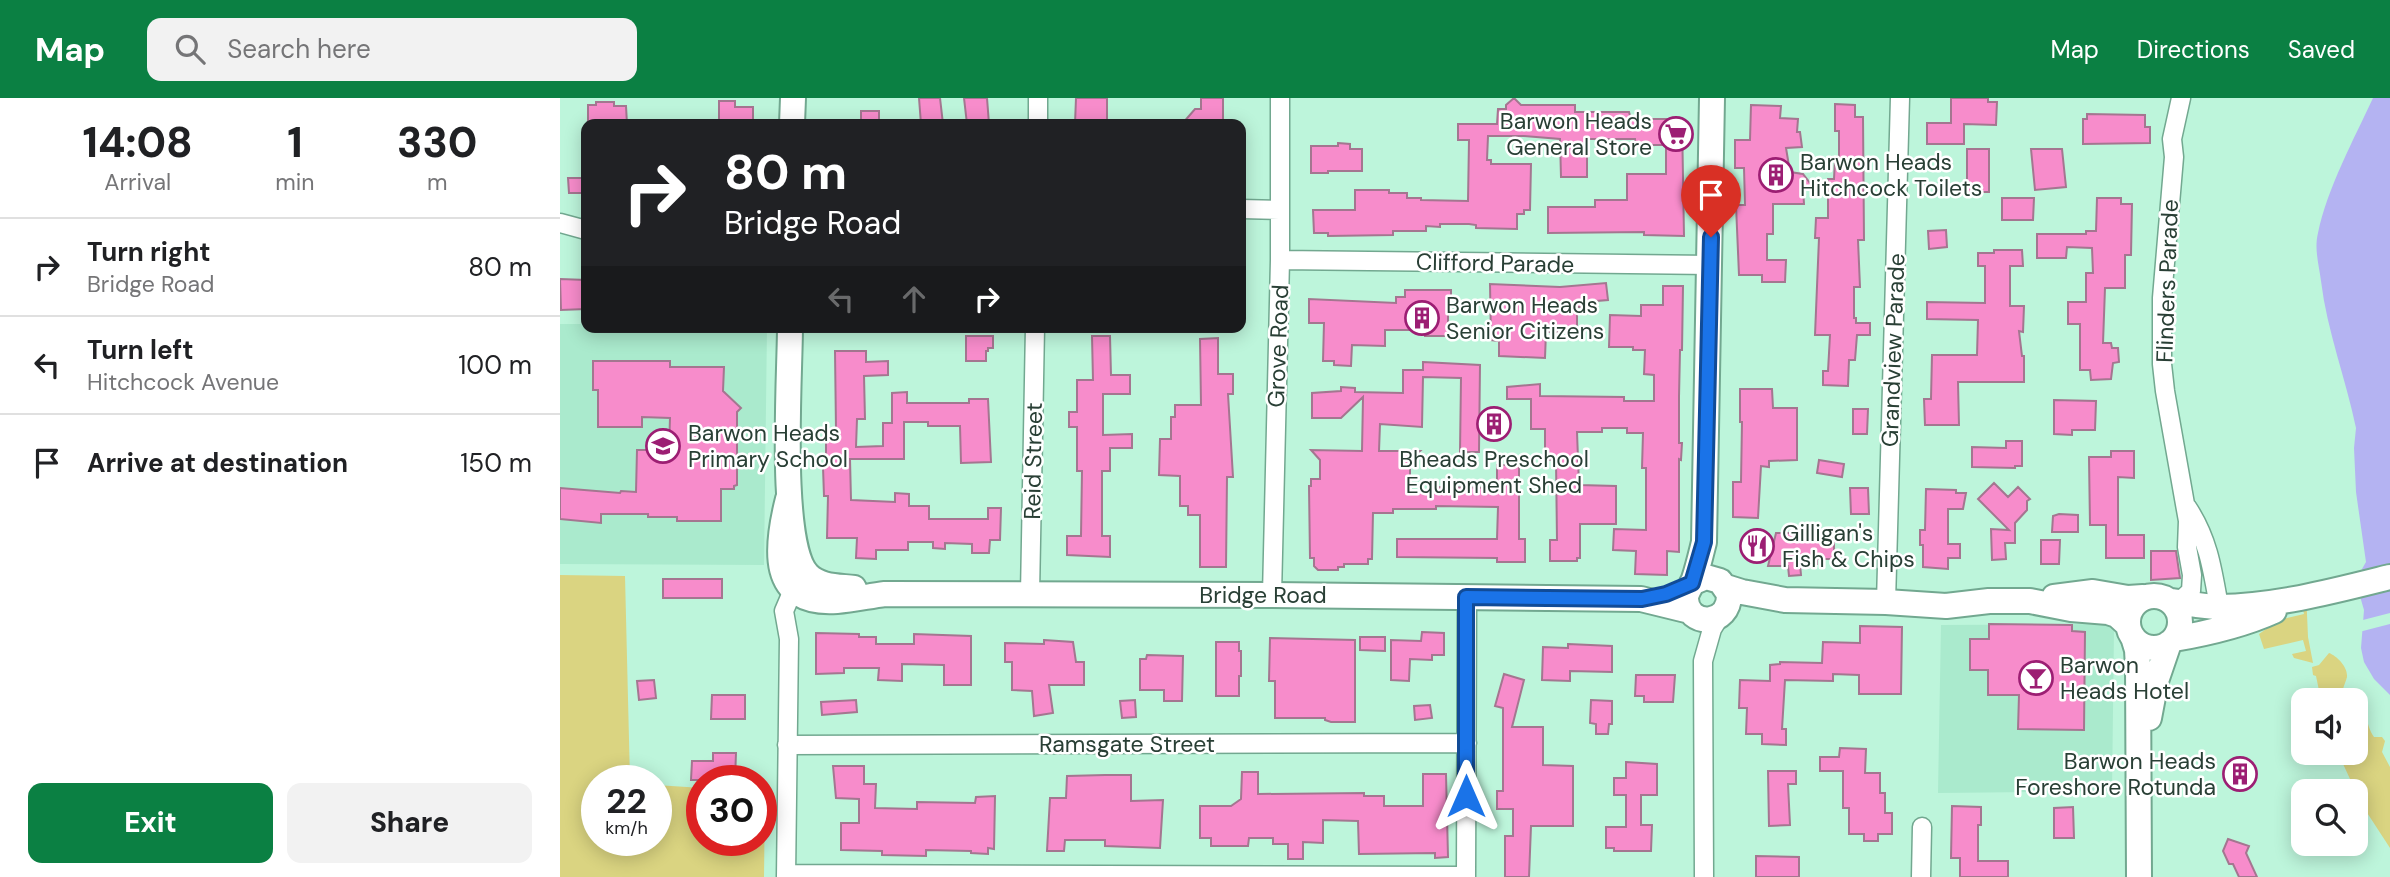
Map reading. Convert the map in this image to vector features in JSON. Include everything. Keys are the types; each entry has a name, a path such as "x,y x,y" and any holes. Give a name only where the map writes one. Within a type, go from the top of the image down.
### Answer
{"main road":[{"path":"792,119 793,98"},
{"path":"1704,542 1711,564 1729,601 1707,614 1686,598 1704,542 1712,98"},
{"path":"790,333 788,499 796,549 803,568 802,588"},
{"path":"1691,585 1706,577 1723,584"},
{"path":"2139,877 2140,757 2145,706 2137,650 2131,631 2131,609 2143,597 2162,596 2175,601 2217,607 2301,599 2390,577"},
{"name":"Bridge Road","path":"1723,584 1742,593 1785,600 1886,602 1945,594 1989,601 2030,601 2093,592 2128,598 2143,597"},
{"name":"Bridge Road","path":"802,588 827,585 886,594 1642,599 1707,614 1785,600"},
{"name":"Bridge Road","path":"1642,599 1691,585"},
{"path":"2131,631 2146,647 2154,648 2252,620 2301,599"},
{"name":"Bridge Road","path":"2030,601 2071,609 2108,612 2117,615 2131,631"},
{"path":"2175,601 2181,623 2181,639"},
{"path":"2145,706 2160,668 2181,639 2217,607"}],"street":[{"path":"1038,98 1038,119"},
{"name":"Grove Road","path":"1272,595 1280,260 1280,98"},
{"name":"Grandview Parade","path":"1886,602 1899,98"},
{"name":"Flinders Parade","path":"2175,601 2191,591 2185,505 2165,391 2162,330 2164,264 2174,157 2172,139 2181,98"},
{"path":"1246,209 1279,210"},
{"path":"560,223 581,229"},
{"name":"Clifford Parade","path":"1280,260 1711,265"},
{"name":"Reid Street","path":"1030,594 1035,333"},
{"name":"Flinders Parade","path":"2185,505 2200,527 2209,553 2217,607"},
{"path":"802,588 789,639 786,876 1466,876 1466,597"},
{"path":"1704,877 1703,661 1707,642 1707,614"},
{"name":"Ramsgate Street","path":"787,746 1466,743"},
{"path":"1921,877 1922,827"}],"shaded area":[{"name":"Barwon Heads Primary School","path":"560,324 581,324 581,333 767,333 764,565 560,564"},
{"path":"560,575 625,576 630,765 581,765 581,856 672,856 672,786 686,787 686,856 764,856 764,877 560,877"},
{"path":"2306,591 2308,637 2313,663 2294,658 2292,654 2306,651 2303,640 2264,649 2259,634 2279,620 2304,614 2299,592"},
{"path":"2107,624 2114,630 2112,791 1938,793 1941,625"},
{"path":"2329,653 2338,659 2346,669 2347,677 2343,688 2318,688 2312,667 2319,665"},
{"path":"2368,723 2374,737 2382,737 2385,741 2382,752 2390,767 2390,848 2368,814 2368,779 2350,779 2344,765 2368,765"}],"water":[{"path":"2373,98 2390,98 2390,695 2374,679 2364,662 2361,648 2364,610 2357,586 2358,576 2366,562 2356,492 2356,428 2324,300 2317,251 2318,233 2328,199"}],"pier":[{"path":"2390,613 2390,624 2359,632 2359,621"}],"building":[{"path":"919,98 940,98 942,119 921,119"},
{"path":"964,98 987,98 989,119 966,119"},
{"path":"1076,98 1107,98 1107,119 1075,119"},
{"path":"1201,98 1223,98 1223,119 1186,119 1195,109 1201,109"},
{"path":"1514,98 1521,105 1575,105 1575,112 1629,112 1631,119 1682,119 1684,236 1644,235 1644,232 1548,233 1548,207 1595,207 1595,200 1627,200 1627,174 1666,174 1666,145 1635,145 1635,139 1587,139 1587,177 1561,177 1560,139 1524,136 1488,136 1487,160 1491,160 1491,164 1531,164 1530,210 1517,214 1517,229 1440,224 1440,227 1426,226 1426,231 1393,231 1393,235 1328,236 1328,233 1314,233 1313,210 1355,210 1355,190 1389,190 1389,193 1407,193 1407,198 1421,200 1468,201 1469,140 1458,140 1458,124 1497,124 1498,109 1506,109 1506,105"},
{"path":"1951,98 1988,98 1988,102 1997,102 1996,125 1964,124 1964,144 1927,144 1927,123 1951,123"},
{"path":"719,101 735,101 735,107 753,107 753,119 719,119"},
{"path":"596,102 614,102 614,106 626,106 627,119 588,119 588,105 596,105"},
{"path":"1835,104 1855,105 1855,117 1863,117 1864,240 1858,240 1860,287 1854,287 1854,318 1856,323 1870,323 1870,335 1857,335 1855,360 1849,360 1848,386 1823,385 1823,371 1828,371 1830,335 1815,335 1819,238 1815,238 1816,218 1828,218 1828,179 1834,179 1835,159 1839,159"},
{"path":"1751,105 1781,106 1780,118 1798,119 1797,132 1800,132 1802,147 1786,148 1790,172 1803,174 1813,187 1803,187 1804,204 1773,204 1773,234 1767,234 1767,260 1786,260 1785,282 1762,282 1762,275 1739,275 1736,205 1745,205 1744,168 1735,168 1735,140 1750,140"},
{"path":"861,111 879,111 879,119 861,119"},
{"path":"2087,114 2145,115 2145,127 2150,127 2150,143 2083,144 2083,119 2087,119"},
{"path":"1338,143 1350,144 1350,149 1362,149 1362,171 1311,173 1311,146 1338,146"},
{"path":"1967,149 1989,149 1989,192 1967,192"},
{"path":"2031,149 2062,149 2066,187 2035,190"},
{"path":"568,178 581,178 581,193 569,193"},
{"path":"2002,198 2034,198 2033,220 2002,220"},
{"path":"2097,198 2121,198 2121,204 2132,204 2131,255 2125,255 2125,288 2105,288 2103,343 2111,343 2112,348 2118,348 2119,362 2113,363 2111,379 2091,380 2090,370 2080,370 2080,324 2068,324 2068,302 2086,302 2086,273 2093,273 2092,248 2067,247 2066,258 2037,258 2037,234 2086,234 2086,231 2096,231"},
{"path":"1946,230 1947,247 1929,249 1928,231"},
{"path":"1994,250 2022,250 2023,266 2010,266 2010,306 2024,306 2023,332 2019,331 2024,356 2024,382 1958,382 1959,425 1925,425 1924,399 1931,399 1932,355 1977,355 1978,320 1927,319 1927,302 1985,303 1985,266 1978,266 1978,253 1994,253"},
{"path":"560,279 581,280 581,309 561,310"},
{"path":"1606,283 1608,300 1584,302 1584,307 1577,307 1577,332 1546,332 1545,358 1499,356 1499,341 1491,340 1490,284 1560,287"},
{"path":"1663,286 1683,286 1679,397 1679,443 1682,443 1681,460 1679,459 1679,552 1667,551 1667,575 1635,574 1636,551 1613,550 1614,529 1646,530 1643,433 1627,433 1627,428 1602,428 1602,432 1577,432 1579,485 1616,486 1616,524 1580,524 1580,558 1577,558 1577,561 1550,561 1550,540 1557,540 1556,460 1545,460 1545,429 1531,429 1531,399 1507,399 1507,387 1540,384 1540,396 1624,397 1624,401 1654,401 1654,375 1644,374 1645,350 1609,347 1610,315 1641,316 1641,305 1663,305"},
{"path":"1405,290 1451,290 1448,336 1425,336 1425,330 1385,330 1385,346 1352,345 1351,366 1323,361 1324,323 1309,323 1309,299 1396,303 1396,297 1405,297"},
{"path":"966,336 993,336 993,348 986,351 986,361 966,361"},
{"path":"1092,336 1110,336 1111,375 1130,375 1130,394 1103,394 1103,435 1132,434 1132,448 1110,448 1110,471 1102,471 1102,536 1110,536 1110,557 1067,555 1067,536 1081,536 1082,471 1077,471 1077,427 1069,427 1069,412 1077,412 1077,380 1093,380"},
{"path":"1218,338 1218,374 1233,374 1233,394 1228,394 1233,477 1227,477 1226,567 1200,567 1200,515 1188,515 1188,506 1180,506 1180,476 1159,475 1160,439 1171,439 1171,417 1175,417 1175,405 1201,405 1200,339"},
{"path":"835,351 866,351 866,362 888,361 888,375 864,376 865,419 857,419 856,447 883,446 883,423 892,423 892,393 907,392 907,403 969,403 969,399 988,399 991,462 961,463 960,426 928,426 928,422 904,422 904,459 850,459 851,500 895,502 895,493 909,494 909,506 929,506 929,519 988,519 988,508 1001,508 1000,540 990,540 989,553 972,553 972,544 945,543 945,549 933,548 933,542 908,542 908,550 876,550 876,559 856,558 857,538 827,538 828,496 824,496 823,467 826,467 826,430 836,430"},
{"path":"593,361 670,361 670,367 724,367 723,391 741,408 737,412 737,485 734,489 721,489 721,521 677,521 677,517 648,517 648,514 601,514 601,523 560,519 560,488 636,492 637,450 669,450 670,418 642,417 642,427 598,427 598,390 593,390"},
{"path":"1423,362 1480,365 1479,452 1460,452 1461,378 1423,377 1422,427 1380,424 1379,451 1420,451 1410,460 1410,490 1438,490 1438,487 1497,488 1497,465 1519,465 1519,539 1525,539 1525,562 1497,562 1497,558 1397,557 1397,539 1497,539 1498,507 1436,506 1436,509 1393,509 1393,513 1373,513 1372,559 1368,559 1368,564 1344,564 1344,567 1338,567 1338,570 1318,570 1314,566 1314,558 1310,558 1309,486 1311,479 1320,479 1320,460 1311,450 1362,451 1363,397 1341,418 1312,418 1312,393 1341,391 1341,387 1355,388 1355,392 1403,393 1403,370 1423,370"},
{"path":"1740,389 1772,389 1773,408 1797,408 1797,460 1769,461 1769,467 1761,466 1758,518 1733,517 1733,482 1741,482"},
{"path":"2054,400 2096,401 2095,430 2072,430 2072,435 2054,434"},
{"path":"1853,409 1868,409 1867,434 1853,434"},
{"path":"2006,441 2022,441 2022,466 1972,467 1972,447 2006,448"},
{"path":"2111,451 2134,451 2134,478 2118,477 2118,535 2144,535 2144,558 2106,558 2106,525 2090,525 2089,457 2111,457"},
{"path":"1819,460 1844,464 1842,477 1817,473"},
{"path":"1994,483 2008,497 2018,487 2030,499 2027,501 2027,510 2015,523 2015,543 2005,543 2006,559 1992,560 1991,529 2009,530 1978,499"},
{"path":"1850,488 1868,488 1869,514 1851,514"},
{"path":"1926,489 1966,493 1963,509 1948,509 1948,544 1960,544 1960,558 1948,558 1948,569 1923,567 1920,530 1925,530"},
{"path":"2078,515 2078,532 2052,532 2053,516"},
{"path":"1776,533 1800,533 1800,538 1834,538 1834,559 1817,559 1817,564 1800,564 1801,575 1789,576 1788,566 1768,566"},
{"path":"2041,540 2060,540 2059,564 2041,564"},
{"path":"2151,551 2176,551 2180,578 2151,580"},
{"path":"663,579 722,579 722,598 663,598"},
{"name":"Barwon Heads Hotel","path":"1989,624 2072,625 2072,631 2085,632 2084,730 2018,729 2019,695 1988,695 1988,670 1970,670 1970,639 1989,639"},
{"path":"1860,626 1902,627 1901,694 1859,694 1859,675 1833,674 1833,681 1785,680 1782,729 1786,729 1786,745 1762,744 1762,734 1746,734 1747,708 1739,708 1740,680 1770,681 1770,665 1780,662 1822,663 1823,642 1860,643"},
{"path":"1422,632 1444,633 1444,655 1432,655 1432,660 1410,659 1409,681 1391,680 1391,640 1421,641"},
{"path":"816,633 876,637 876,644 914,644 914,634 971,636 971,685 944,685 944,665 902,664 902,681 878,680 879,668 844,668 844,673 816,674"},
{"path":"1360,637 1385,637 1385,651 1360,650"},
{"path":"1270,638 1355,640 1355,722 1331,722 1325,718 1275,718 1275,681 1269,681"},
{"path":"1044,640 1073,642 1076,662 1084,662 1084,685 1049,685 1053,713 1034,716 1032,691 1012,690 1012,662 1005,662 1005,643 1044,644"},
{"path":"1216,642 1239,642 1239,696 1216,696"},
{"path":"1568,644 1612,646 1612,672 1570,671 1570,681 1542,680 1543,647 1568,648"},
{"path":"1147,655 1183,656 1182,701 1164,701 1164,690 1140,690 1140,659 1146,659"},
{"path":"1504,674 1524,680 1512,727 1543,727 1543,765 1573,766 1573,826 1531,826 1529,877 1505,877 1505,836 1513,836 1513,809 1497,809 1497,791 1503,791 1503,708 1495,706"},
{"path":"1636,675 1675,675 1673,702 1644,702 1644,696 1635,696"},
{"path":"654,680 656,698 639,700 637,681"},
{"path":"712,695 745,695 745,719 711,719"},
{"path":"856,700 857,712 822,715 821,702"},
{"path":"1135,700 1136,717 1122,718 1120,701"},
{"path":"1591,700 1612,701 1612,724 1609,724 1608,734 1596,734 1596,724 1590,723"},
{"path":"1430,705 1432,718 1415,720 1414,706"},
{"path":"1840,748 1866,749 1865,773 1880,773 1880,793 1885,793 1885,813 1892,813 1892,834 1878,834 1878,841 1864,841 1864,834 1849,834 1849,808 1843,808 1843,771 1820,771 1820,757 1839,757"},
{"path":"713,753 736,753 736,765 692,765 692,761 713,761"},
{"path":"1626,762 1657,764 1657,795 1641,795 1641,825 1652,825 1651,851 1614,851 1614,848 1606,848 1606,827 1626,827 1626,795 1614,795 1614,778 1626,778"},
{"path":"833,766 864,766 864,784 876,784 875,808 917,809 917,802 975,803 976,797 995,796 994,849 988,848 988,854 926,850 926,856 882,855 882,851 841,850 841,823 859,823 859,799 836,798"},
{"name":"Barwon Heads Foreshore Rotunda","path":"2240,766 2246,768 2246,780 2240,782 2234,780 2232,774 2234,768"},
{"path":"1768,771 1796,771 1796,784 1788,784 1790,825 1769,826"},
{"path":"1242,772 1258,772 1258,794 1364,793 1364,796 1384,796 1384,806 1423,806 1423,774 1446,774 1448,857 1435,858 1435,853 1359,854 1358,821 1323,820 1323,843 1303,842 1303,859 1288,859 1288,844 1273,844 1273,838 1249,838 1248,846 1211,846 1211,838 1200,838 1200,806 1231,806 1241,799"},
{"path":"1131,775 1131,801 1163,800 1160,848 1105,846 1105,840 1065,840 1064,851 1047,851 1050,798 1066,798 1067,776"},
{"path":"1952,806 1981,807 1978,861 2008,861 2008,877 1960,877 1960,858 1951,858"},
{"path":"2073,807 2074,838 2054,838 2054,808"},
{"path":"2228,839 2249,846 2246,853 2257,877 2239,877 2233,864 2229,864 2223,851"},
{"path":"1756,856 1799,857 1799,877 1756,877"}],"place":[{"name":"Barwon Heads General Store","path":"1676,134"},
{"name":"Barwon Heads Hitchcock Toilets","path":"1776,175"},
{"name":"Barwon Heads Senior Citizens","path":"1422,318"},
{"name":"Bheads Preschool Equipment Shed","path":"1494,424"},
{"name":"Barwon Heads Primary School","path":"663,446"},
{"name":"Gilligan's Fish & Chips","path":"1757,546"},
{"name":"Barwon Heads Hotel","path":"2036,678"},
{"name":"Barwon Heads Foreshore Rotunda","path":"2240,774"}],"route":[{"path":"1466,796 1466,597 1642,599 1666,594 1692,583 1704,542 1711,237"}]}
